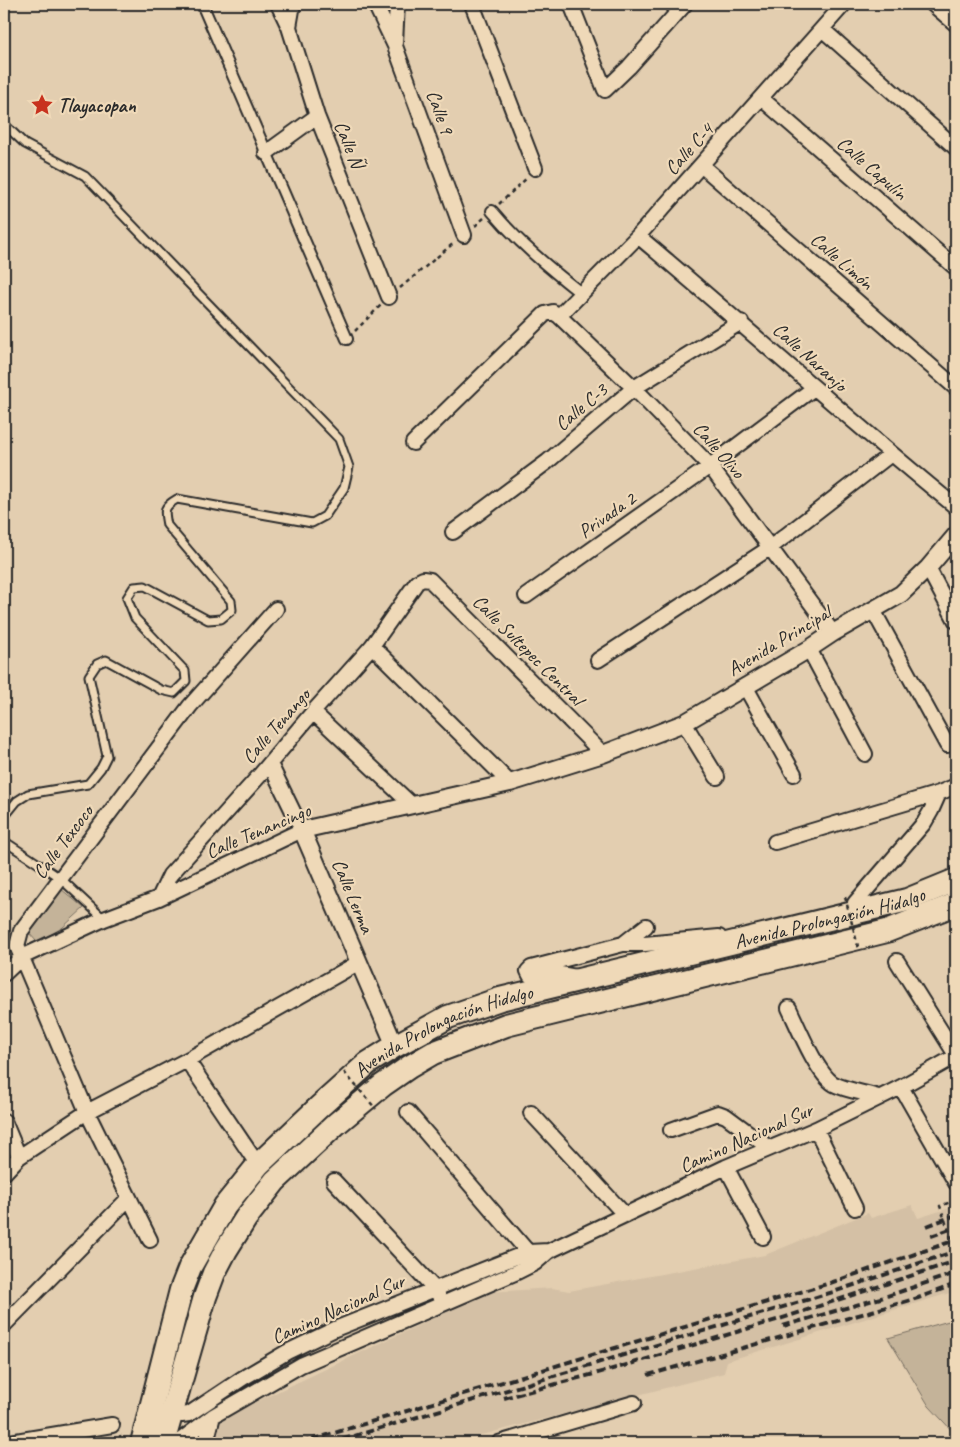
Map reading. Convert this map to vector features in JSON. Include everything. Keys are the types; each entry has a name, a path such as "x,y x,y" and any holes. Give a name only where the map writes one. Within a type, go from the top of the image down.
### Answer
{"highway":[{"name":"Avenida Prolongación Hidalgo","path":"162,1443 160,1412 172,1326 190,1267 225,1206 258,1165 368,1063 448,1017 500,999 907,900 956,880"},
{"name":"Avenida Prolongación Hidalgo","path":"142,1443 160,1412 214,1273 246,1218 275,1182 336,1124 409,1067 460,1042 506,1025 886,931 956,904"},
{"path":"448,1017 460,1042"}],"street":[{"path":"202,4 221,44 266,154 347,339"},
{"name":"Calle Ñ","path":"278,4 289,27 317,116 389,297"},
{"path":"289,27 293,4"},
{"name":"Calle 9","path":"375,4 395,46 464,235"},
{"path":"395,46 397,4"},
{"path":"472,4 535,168"},
{"path":"571,4 605,90 629,67 685,4"},
{"name":"Calle C-4","path":"413,443 545,314 556,314 582,294 638,236 844,4"},
{"path":"934,4 956,23"},
{"path":"822,28 956,148"},
{"name":"Calle Capulín","path":"761,98 956,268"},
{"path":"266,154 317,116"},
{"name":"Calle Limón","path":"701,165 956,388"},
{"path":"492,211 512,235 533,255 582,294"},
{"name":"Calle Naranjo","path":"638,236 741,322 891,454 956,507"},
{"name":"Calle Olivo","path":"556,314 634,388 710,466 833,633"},
{"name":"Calle C-3","path":"453,532 547,462 634,388 741,322"},
{"name":"Privada 2","path":"526,596 710,466 814,388"},
{"path":"598,660 771,547 891,454"},
{"name":"Avenida Principal","path":"604,754 684,723 901,594 928,568 956,535"},
{"path":"928,568 956,621"},
{"name":"Calle Tenango","path":"159,898 170,875 270,764 372,646 417,582 422,579"},
{"name":"Calle Sultepec Central","path":"422,579 430,580 604,754"},
{"name":"Calle Texcoco","path":"150,1240 87,1112 17,946 21,931 190,706 276,609"},
{"path":"873,610 947,745"},
{"path":"372,646 510,784"},
{"path":"810,649 864,754"},
{"path":"745,686 794,774"},
{"path":"313,712 412,805"},
{"path":"684,723 717,777"},
{"name":"Calle Tenancingo","path":"4,974 22,957 104,918 159,898 302,830 510,784 604,754"},
{"name":"Calle Lerma","path":"270,764 302,830 395,1046"},
{"path":"775,842 939,793 956,786"},
{"path":"850,900 924,823 939,793"},
{"path":"584,979 555,973 534,976 530,975 528,971 531,968 560,959 623,944 645,944 718,937 850,900 910,888 956,869"},
{"path":"623,944 646,926"},
{"path":"897,961 956,1055"},
{"path":"4,1173 19,1157 87,1112 187,1060 358,963"},
{"path":"789,1008 819,1068 826,1078 835,1085 878,1097"},
{"name":"Camino Nacional Sur","path":"160,1412 189,1414 242,1378 287,1352 335,1329 434,1288 549,1251 726,1167 816,1129 901,1087 956,1055"},
{"path":"187,1060 258,1165"},
{"path":"901,1087 956,1183"},
{"path":"408,1112 531,1257"},
{"path":"671,1130 718,1112 769,1148"},
{"path":"531,1113 625,1215"},
{"path":"4,1121 19,1157"},
{"path":"816,1129 855,1208"},
{"path":"726,1167 763,1237"},
{"path":"334,1181 434,1288 444,1304"},
{"path":"4,1325 130,1198"},
{"name":"Camino Nacional Sur","path":"177,1443 213,1416 301,1365 444,1304 531,1257"},
{"path":"499,1443 634,1403"},
{"path":"206,1443 213,1416"},
{"path":"4,1443 112,1425"}],"lane":[{"path":"4,124 25,144 85,176 339,439 349,467 344,488 325,516 312,523 178,499 168,504 164,512 167,525 231,601 232,610 222,620 208,620 145,586 134,587 127,598 135,618 186,671 186,681 174,693 161,690 106,660 97,664 89,676 107,756 101,768 88,784 28,794 18,801 4,817"},
{"path":"4,841 60,878 104,918"}],"path":[{"path":"347,339 389,297 492,211 535,168"},
{"path":"850,900 858,950"},
{"path":"344,1072 376,1109 382,1105"},
{"path":"956,1200 940,1206 956,1251"}],"shaded area":[{"path":"61,889 84,908 62,928 37,942 28,932"},
{"path":"912,1205 918,1218 956,1206 956,1291 727,1361 724,1373 450,1443 210,1443 226,1416 489,1292 552,1288 569,1291 765,1255 868,1213 871,1218"},
{"path":"956,1319 956,1435 929,1406 888,1338"}],"railway":[{"path":"927,1226 956,1215"},
{"path":"931,1236 956,1227"},
{"path":"301,1443 830,1283 956,1240"},
{"path":"331,1443 833,1292 956,1251"},
{"path":"504,1398 620,1367 780,1319 956,1261"},
{"path":"783,1326 884,1297 956,1273"},
{"path":"648,1375 918,1298 956,1284"}],"place":[{"name":"Tlayacopan","path":"42,105"}]}
